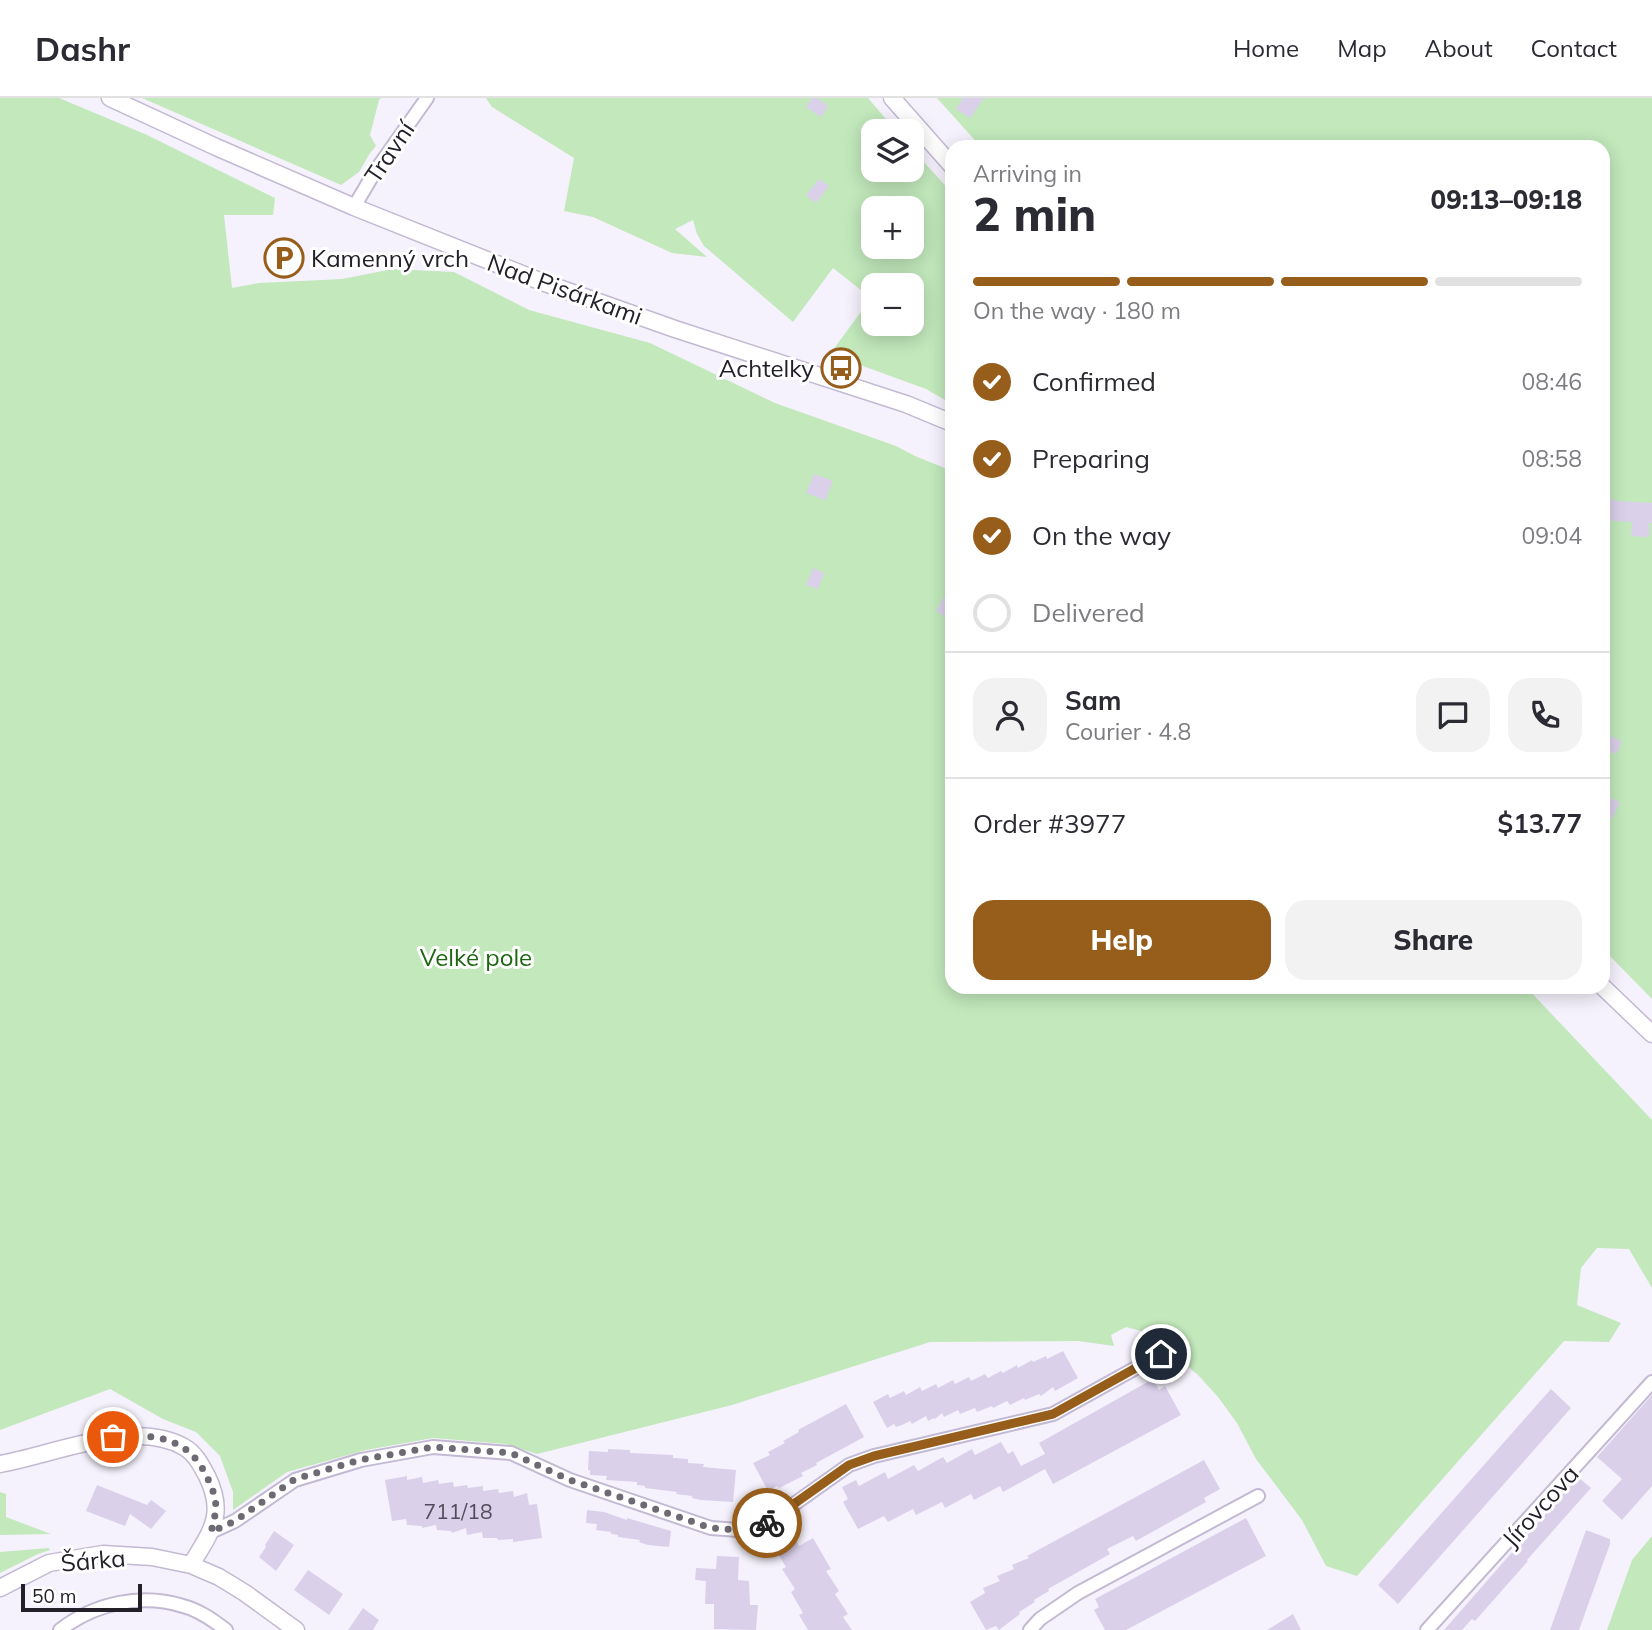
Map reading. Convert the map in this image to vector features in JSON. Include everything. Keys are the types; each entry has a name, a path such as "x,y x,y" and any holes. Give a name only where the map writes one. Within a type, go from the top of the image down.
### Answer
{"street":[{"name":"Nad Pisárkami","path":"110,98 354,207 542,282 701,338 906,404 945,420"},
{"name":"Travní","path":"354,207 374,173 427,98"},
{"path":"892,98 945,158"},
{"path":"1610,994 1652,1034"},
{"path":"211,1532 235,1521 295,1479 360,1460 433,1447 511,1453 570,1480 711,1528 752,1531 769,1522 849,1465 874,1456 1053,1414 1161,1354"},
{"name":"Jírovcova","path":"1427,1630 1652,1382"},
{"path":"0,1464 113,1437 142,1435 185,1447 200,1463 214,1492 217,1510 211,1532 191,1565"},
{"path":"1030,1630 1040,1619 1078,1593 1258,1496"},
{"name":"Šárka","path":"0,1588 49,1563 103,1555 152,1557 191,1565 219,1577 296,1630"},
{"path":"60,1630 73,1620 106,1606 123,1601 145,1600 185,1606 226,1630"}],"green space":[{"name":"Velké pole","path":"0,98 59,98 145,134 275,198 273,215 224,215 232,288 259,283 342,279 393,269 454,272 529,310 650,343 775,403 896,446 945,468 945,994 1533,994 1652,1120 1652,1288 1629,1249 1597,1248 1581,1268 1577,1305 1621,1323 1609,1342 1564,1341 1357,1576 1326,1566 1302,1520 1256,1459 1237,1423 1198,1375 1152,1334 1126,1327 1111,1335 1114,1346 1078,1341 930,1342 732,1405 537,1454 506,1444 433,1438 366,1450 287,1472 233,1510 233,1492 220,1456 196,1432 163,1419 110,1389 0,1430"},
{"path":"142,98 381,98 370,135 376,146 359,172 341,185"},
{"path":"486,98 868,98 886,119 861,119 861,182 924,182 924,162 945,185 945,400 926,389 830,354 861,312 861,336 924,336 924,273 861,273 861,290 833,268 793,322 704,246 693,220 675,229 707,257 672,253 593,217 564,211 574,158 492,107"},
{"path":"937,98 1652,98 1652,999 1610,956 1610,140 975,140"},
{"path":"0,1492 6,1494 6,1517 51,1534 0,1535"},
{"path":"1652,1536 1652,1630 1607,1630 1632,1560"},
{"path":"50,1550 0,1573 0,1552"}],"building":[{"path":"812,98 817,98 828,106 821,117 806,107"},
{"path":"963,98 984,98 970,118 956,109"},
{"path":"819,179 829,186 816,203 806,195"},
{"path":"814,474 833,481 825,500 806,493"},
{"path":"1610,498 1652,503 1649,537 1631,536 1632,522 1610,520"},
{"path":"813,568 824,573 818,589 806,585"},
{"path":"944,597 945,616 936,611"},
{"path":"1610,736 1622,742 1616,754 1610,751"},
{"path":"1610,797 1620,802 1612,819 1610,818"},
{"path":"1063,1351 1078,1378 1055,1391 1053,1387 1041,1396 1039,1394 1025,1400 1024,1398 1010,1405 1007,1401 977,1412 975,1408 960,1414 958,1410 944,1417 942,1413 928,1421 926,1416 912,1424 910,1421 887,1428 873,1402 888,1394 890,1398 904,1391 906,1395 920,1387 922,1391 936,1384 938,1388 953,1380 955,1384 969,1377 971,1381 985,1374 988,1378 1017,1365 1018,1368 1032,1360 1033,1362 1046,1356 1047,1359"},
{"path":"1153,1379 1159,1390 1165,1386 1181,1415 1053,1484 1045,1469 1003,1492 1000,1486 974,1500 971,1494 945,1508 942,1502 916,1515 913,1509 888,1522 884,1516 858,1529 843,1502 848,1499 842,1487 856,1480 859,1486 885,1472 888,1479 914,1465 918,1471 943,1457 947,1463 972,1449 975,1455 1001,1442 1008,1454 1013,1451 1021,1466 1045,1454 1039,1443"},
{"path":"1551,1389 1571,1408 1398,1604 1378,1585"},
{"path":"1652,1395 1652,1486 1622,1520 1602,1501 1622,1479 1597,1457"},
{"path":"846,1404 864,1437 816,1463 817,1465 801,1473 803,1476 768,1491 753,1463 770,1455 768,1452 785,1443 783,1441 799,1432 798,1430"},
{"path":"608,1449 673,1455 673,1458 688,1459 688,1463 704,1464 703,1467 736,1470 733,1502 701,1500 676,1494 677,1492 645,1488 637,1485 637,1482 606,1480 607,1476 590,1475 589,1451 608,1452"},
{"path":"1204,1460 1220,1489 1204,1498 1206,1502 1136,1541 1133,1536 1107,1549 1110,1554 1048,1589 1049,1591 1034,1600 1035,1602 999,1630 996,1626 986,1630 970,1602 985,1593 983,1588 1000,1581 997,1576 1014,1569 1012,1565 1029,1558 1027,1556"},
{"path":"407,1476 407,1480 422,1477 423,1483 438,1480 439,1484 453,1482 454,1487 483,1486 483,1491 513,1491 514,1497 527,1493 529,1505 537,1504 542,1538 513,1542 513,1539 483,1538 482,1532 467,1535 466,1528 452,1533 437,1530 436,1525 422,1528 407,1525 406,1519 392,1521 385,1480"},
{"path":"1578,1477 1591,1488 1528,1561 1475,1621 1472,1619 1462,1630 1444,1630"},
{"path":"97,1485 147,1505 151,1500 166,1511 151,1529 130,1514 125,1526 86,1511"},
{"path":"587,1510 604,1512 671,1531 669,1547 648,1545 639,1542 640,1540 596,1530 597,1524 586,1523"},
{"path":"1246,1518 1266,1556 1126,1630 1105,1630 1094,1610 1099,1607 1095,1599"},
{"path":"1586,1530 1610,1539 1610,1544 1579,1630 1550,1630"},
{"path":"274,1531 294,1545 276,1571 259,1557"},
{"path":"793,1535 799,1546 813,1538 831,1569 826,1571 839,1591 835,1594 848,1614 843,1617 852,1630 808,1630 799,1615 803,1613 791,1592 795,1589 782,1569 786,1567 773,1546"},
{"path":"717,1556 739,1557 738,1580 749,1581 750,1605 758,1605 756,1630 714,1629 714,1604 705,1604 706,1581 695,1580 696,1568 716,1569"},
{"path":"308,1570 343,1594 329,1615 294,1590"},
{"path":"363,1608 379,1620 373,1630 348,1630"},
{"path":"1293,1614 1301,1630 1267,1630"}],"way so far":[{"path":"113,1437 142,1435 185,1447 200,1463 214,1492 217,1510 211,1532 235,1521 295,1479 360,1460 433,1447 511,1453 570,1480 711,1528 752,1531 767,1523"}],"place":[{"name":"Kamenný vrch","path":"284,258"},
{"name":"Achtelky","path":"841,368"}],"route":[{"path":"767,1523 849,1465 874,1456 1053,1414 1161,1354"}]}
